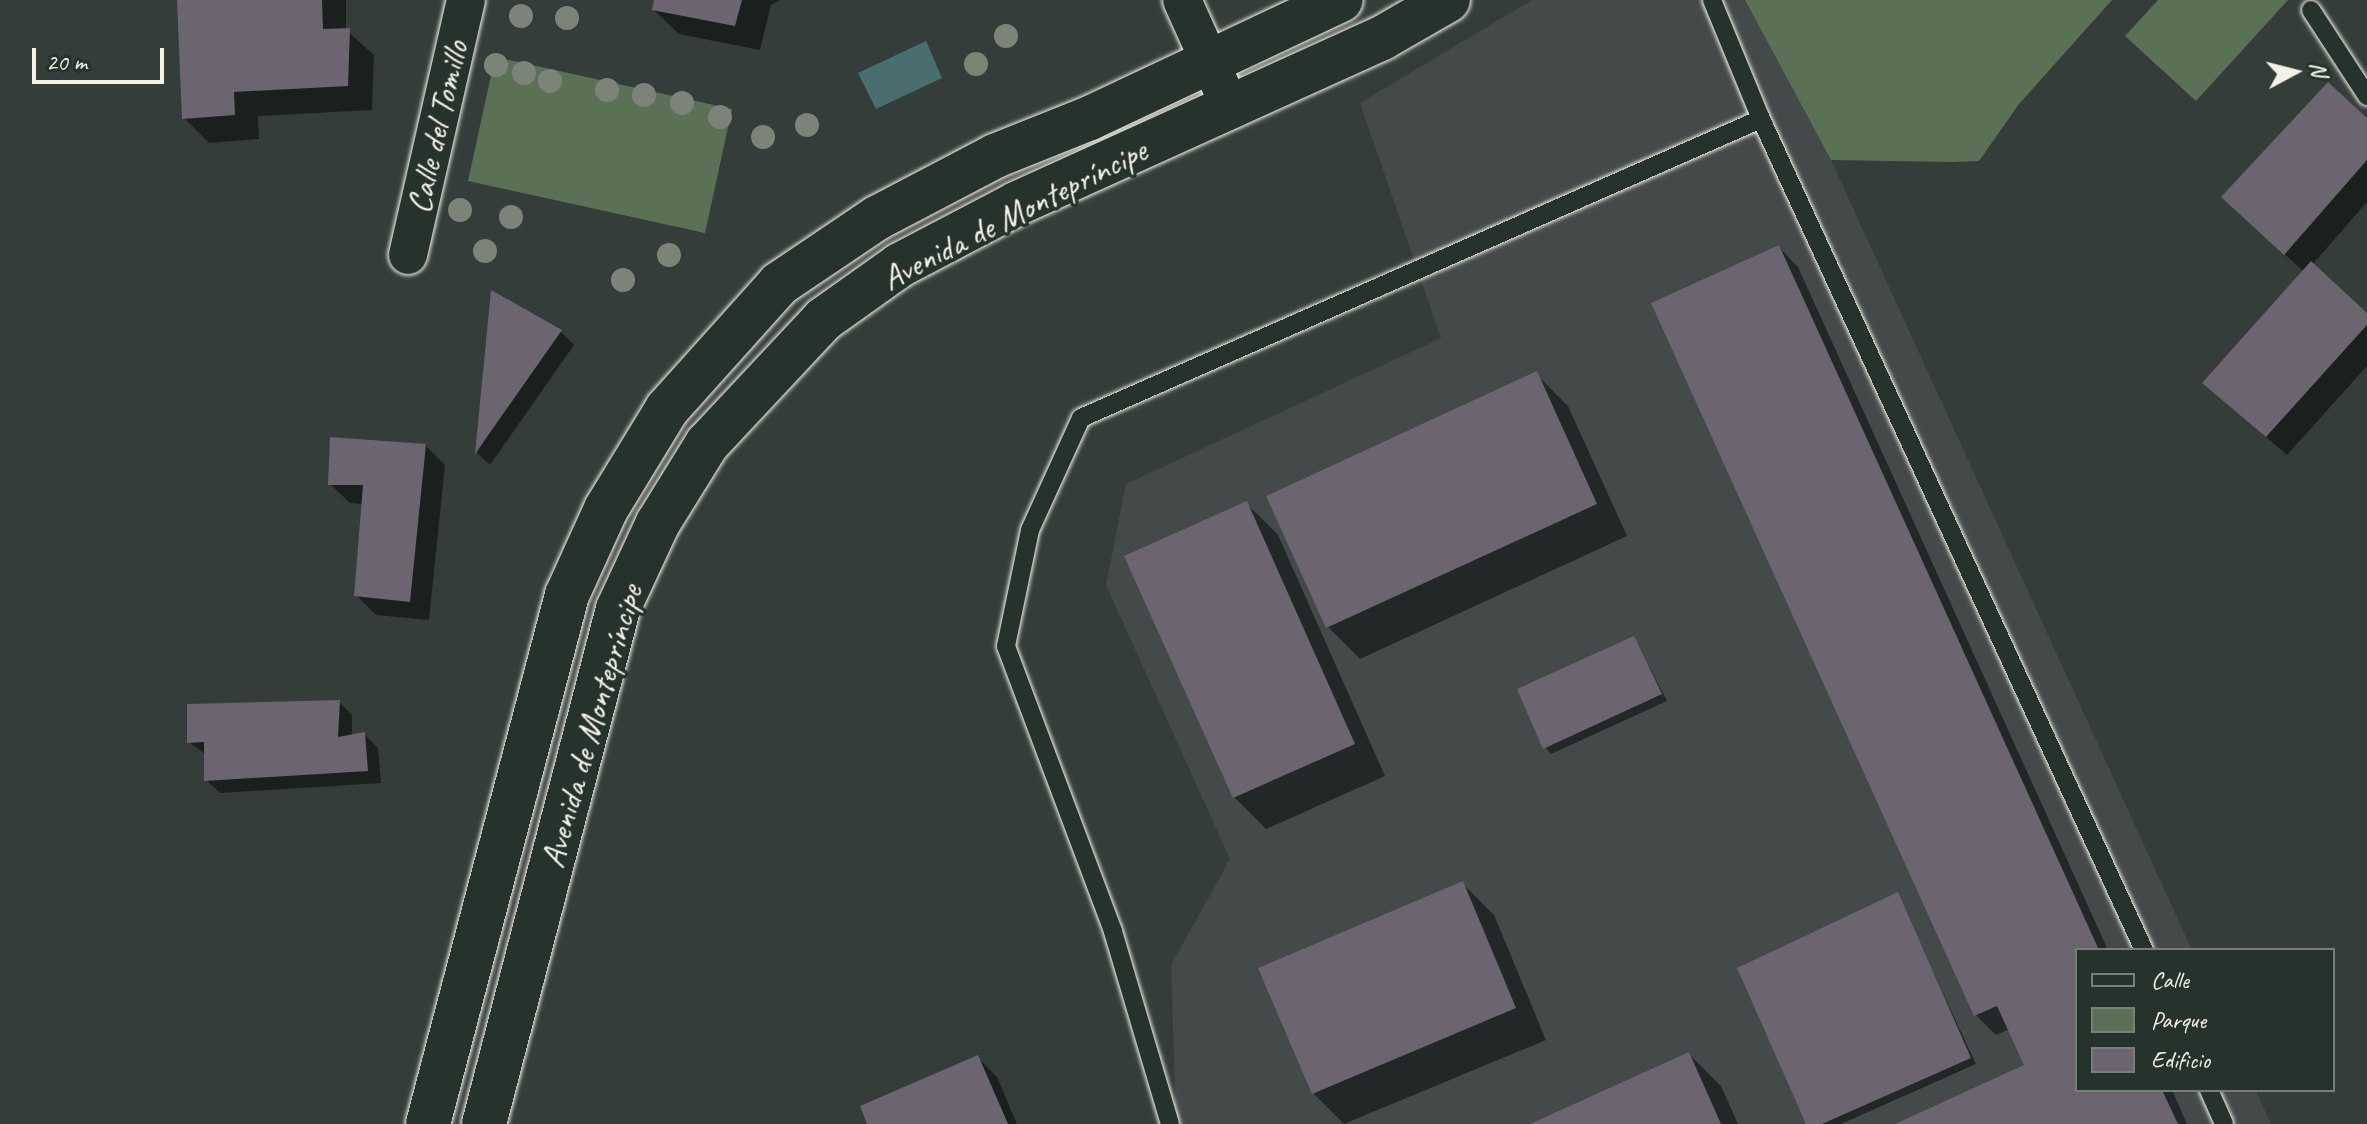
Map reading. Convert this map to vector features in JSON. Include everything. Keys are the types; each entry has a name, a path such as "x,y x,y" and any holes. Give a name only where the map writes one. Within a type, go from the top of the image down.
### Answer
{"street":[{"name":"Calle del Tomillo","path":"408,255 466,0"},
{"path":"1182,0 1231,109"},
{"name":"Avenida de Montepríncipe","path":"428,1124 567,595 606,509 667,409 779,284 877,218 995,156 1341,0"},
{"name":"Avenida de Montepríncipe","path":"484,1124 618,609 658,523 707,444 824,319 900,265 1016,204 1382,38 1448,0"}],"lane":[{"path":"1712,0 1761,119 2143,948"},
{"path":"2311,10 2367,96"},
{"path":"1170,1124 1113,931 1006,646 1030,530 1081,418 1761,119"},
{"path":"2210,1092 2224,1124"}],"shaded area":[{"path":"1532,0 1745,0 1831,160 2191,948 2075,948 2075,1092 2257,1092 2271,1124 1176,1124 1171,965 1230,859 1106,585 1126,484 1441,338 1360,103"}],"green space":[{"path":"1745,0 2112,0 2019,104 1979,161 1954,162 1831,160"},
{"path":"2158,0 2288,0 2196,101 2125,36"},
{"path":"495,57 732,109 705,233 468,181"}],"water":[{"path":"926,41 942,78 876,109 858,73"}],"building":[{"path":"177,0 322,0 323,29 350,28 348,86 234,92 235,115 182,119"},
{"path":"654,0 742,0 735,26 652,10"},
{"path":"2328,82 2367,118 2367,160 2284,255 2221,197"},
{"path":"1779,245 2098,948 2075,948 2075,1092 2163,1092 2178,1124 1895,1124 2024,1065 1997,1006 1974,1016 1651,303"},
{"path":"2311,261 2367,313 2367,325 2266,437 2202,383"},
{"path":"491,290 562,330 475,454"},
{"path":"1537,371 1597,504 1326,628 1266,496"},
{"path":"330,437 426,444 410,602 354,596 363,485 328,485"},
{"path":"1247,501 1355,744 1233,798 1124,556"},
{"path":"1634,636 1662,694 1543,749 1517,689"},
{"path":"340,700 338,737 365,732 368,771 204,781 204,742 187,743 187,704"},
{"path":"1463,881 1516,1008 1312,1094 1258,968"},
{"path":"1898,892 1971,1058 1822,1124 1806,1124 1737,968"},
{"path":"1689,1052 1721,1124 1530,1124"},
{"path":"978,1055 1008,1124 867,1124 860,1106"}]}
